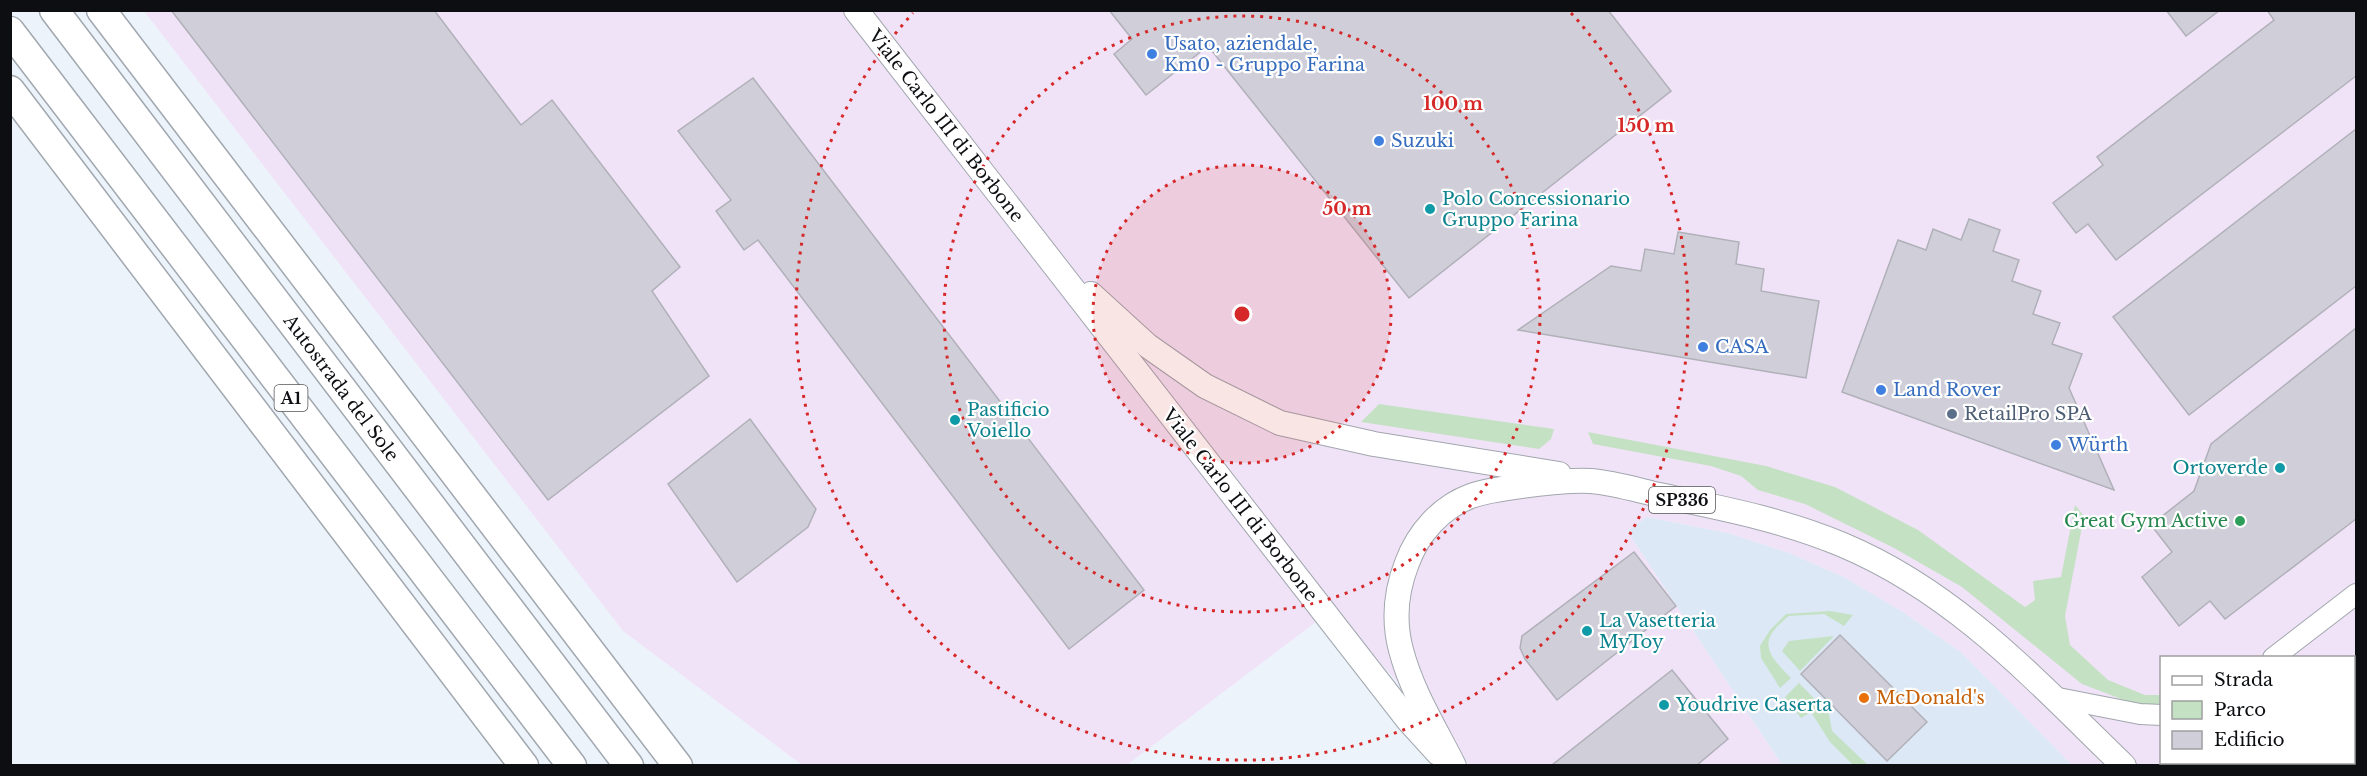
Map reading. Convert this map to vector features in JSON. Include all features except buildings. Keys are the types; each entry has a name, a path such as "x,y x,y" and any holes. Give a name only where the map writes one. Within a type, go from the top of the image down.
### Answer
{"highway":[{"name":"Autostrada del Sole","path":"54,10 629,765"},
{"path":"101,10 678,765"},
{"name":"A1","path":"10,31 572,765"},
{"path":"10,90 524,765"}],"main road":[{"name":"Viale Carlo III di Borbone","path":"856,10 1408,720 1452,765"},
{"name":"Viale Carlo III di Borbone","path":"1035,241 1148,346 1204,386 1280,423 1374,444 1591,481"},
{"name":"SP336","path":"1452,765 1414,689 1401,649 1396,617 1398,586 1412,550 1436,516 1471,496 1508,489 1591,481 1742,513 1843,545 1923,586 1984,631 2124,765"}],"street":[{"path":"2274,656 2356,594"},
{"path":"2053,697 2140,714 2160,715"}],"shaded area":[{"path":"144,11 2356,11 2356,765 2072,765 1961,652 1903,612 1844,577 1789,553 1728,533 1647,517 1627,531 1782,765 1470,765 1333,609 1127,765 802,765 623,631"},
{"path":"1647,517 1728,533 1789,553 1844,577 1903,612 1961,652 2072,765 1782,765 1627,531"}],"green space":[{"path":"1379,404 1554,429 1551,439 1539,449 1361,422"},
{"path":"1588,432 1766,466 1835,487 1918,530 2025,607 2035,600 2033,581 2061,577 2075,505 2084,516 2065,616 2070,645 2108,680 2145,695 2160,695 2160,705 2142,707 2082,684 1962,587 1894,548 1805,504 1758,490 1741,476 1711,466 1593,444"},
{"path":"1830,611 1853,615 1844,626 1824,614 1789,616 1772,633 1769,640 1771,654 1791,678 1780,688 1761,658 1760,646 1770,630 1786,614"},
{"path":"1834,636 1800,671 1782,651 1789,641"},
{"path":"1799,683 1829,714 1832,731 1868,765 1853,765 1830,742 1811,712 1801,718 1785,697"}],"place":[{"name":"Usato, aziendale, Km0 - Gruppo Farina","path":"1152,54"},
{"name":"Suzuki","path":"1379,141"},
{"name":"Polo Concessionario Gruppo Farina","path":"1430,209"},
{"name":"CASA","path":"1703,347"},
{"name":"Land Rover","path":"1881,390"},
{"name":"RetailPro SPA","path":"1952,414"},
{"name":"Pastificio Voiello","path":"955,420"},
{"name":"Würth","path":"2056,445"},
{"name":"Ortoverde","path":"2280,468"},
{"name":"Great Gym Active","path":"2240,521"},
{"name":"La Vasetteria MyToy","path":"1587,631"},
{"name":"McDonald's","path":"1864,698"},
{"name":"Youdrive Caserta","path":"1664,705"}]}
